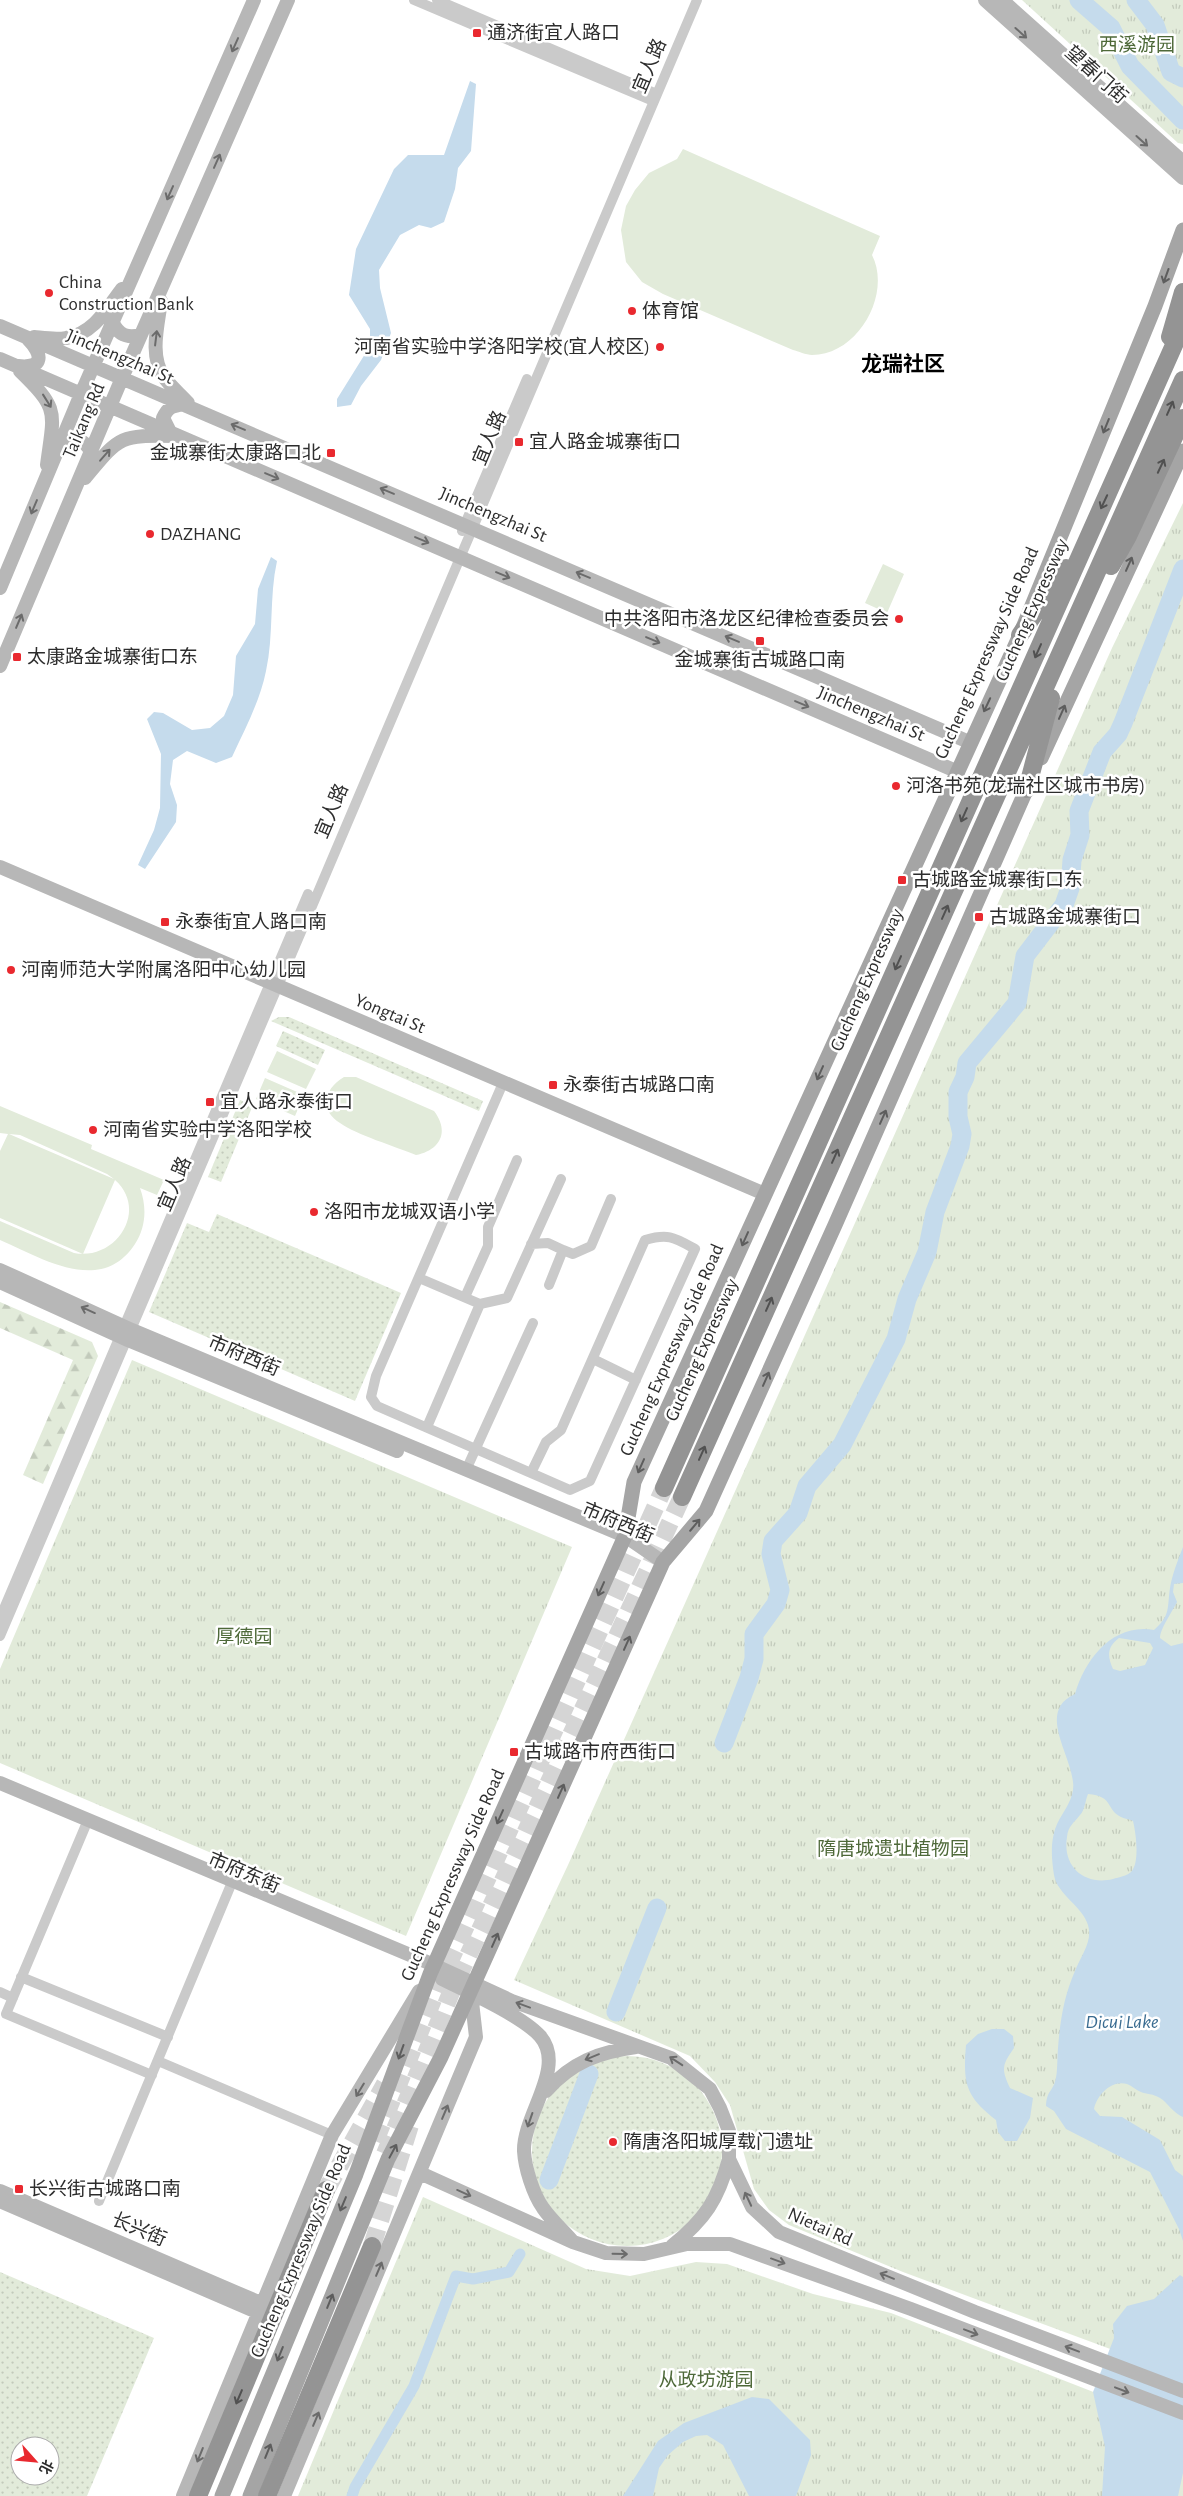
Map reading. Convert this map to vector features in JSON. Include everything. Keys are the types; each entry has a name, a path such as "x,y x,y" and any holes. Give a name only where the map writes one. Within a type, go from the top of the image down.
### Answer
{"highway":[{"path":"1154,388 1183,292"},
{"name":"Gucheng Expressway","path":"664,1488 1183,326"},
{"path":"682,1497 1183,380"},
{"path":"1027,789 1064,647 1177,447 1183,418"},
{"path":"1020,635 1092,528"},
{"path":"198,2496 326,2190"},
{"path":"267,2496 372,2246"}],"main road":[{"name":"Taikang Rd","path":"0,588 62,440 254,0"},
{"name":"Taikang Rd","path":"0,666 122,378 288,0"},
{"name":"望春门街","path":"985,0 1183,178"},
{"name":"望春门街","path":"1002,0 1183,162"},
{"name":"Gucheng Expressway Side Road","path":"222,2496 356,2174 432,1970 623,1540 634,1482 956,771 1020,635 1155,306 1183,230"},
{"path":"26,337 66,338 83,333 98,321 136,270"},
{"path":"163,286 155,347 157,363 164,377 188,406"},
{"path":"113,323 117,331 129,337 141,335"},
{"name":"Jinchengzhai St","path":"0,326 468,525 970,742"},
{"path":"14,365 28,367 36,363 39,357 38,350 26,337"},
{"name":"Jinchengzhai St","path":"0,360 956,771"},
{"path":"14,365 44,394 52,408 45,480"},
{"path":"175,434 164,418 166,411 171,406 188,406"},
{"path":"74,492 108,450 122,439 137,436 175,434"},
{"path":"62,440 74,438 85,442 91,452"},
{"path":"250,2496 388,2159 442,2057 664,1562 706,1512 835,1225 1177,447"},
{"name":"Yongtai St","path":"0,867 502,1086 764,1196"},
{"name":"Yongtai St","path":"0,875 273,987"},
{"name":"市府西街","path":"0,1270 126,1333 623,1540"},
{"name":"市府西街","path":"0,1282 466,1470 623,1540 664,1562"},
{"name":"市府东街","path":"0,1783 473,1988"},
{"name":"市府东街","path":"0,1793 432,1970"},
{"path":"183,2496 332,2136 432,1970"},
{"path":"473,1988 541,2037 548,2052 549,2074 536,2101 526,2129 524,2151 531,2181 543,2208 573,2242"},
{"path":"284,2496 476,2037 473,1988"},
{"name":"Nietai Rd","path":"473,1988 671,2058 710,2089 720,2108 728,2131 729,2159 752,2207 779,2232 932,2295 1183,2391"},
{"path":"536,2101 558,2077 585,2060 609,2050 640,2047"},
{"path":"669,2248 691,2230 710,2208 724,2179 729,2159"},
{"path":"420,2173 573,2242 606,2253 644,2254 687,2244 730,2244 925,2314 1183,2413"},
{"name":"长兴街","path":"0,2191 261,2308"},
{"name":"长兴街","path":"0,2201 261,2308"}],"street":[{"path":"414,0 652,96"},
{"path":"437,0 652,96"},
{"name":"宜人路","path":"652,96 689,0"},
{"name":"宜人路","path":"0,1636 126,1333 468,525 652,96 697,0"},
{"path":"502,1086 376,1376 371,1396 378,1406 476,1447 570,1490 590,1481 695,1249 676,1238 661,1235 645,1240 561,1430 546,1442 532,1472"},
{"path":"465,1297 488,1246 488,1227 517,1160"},
{"path":"418,1278 480,1304 507,1298 560,1179"},
{"path":"531,1244 548,1243 574,1254 591,1246 610,1199"},
{"path":"549,1285 563,1250"},
{"path":"427,1427 480,1304"},
{"path":"466,1470 533,1323"},
{"name":"宜人路","path":"0,1618 126,1333"},
{"path":"593,1359 636,1380"},
{"path":"85,1827 6,2014 152,2075"},
{"path":"98,2201 230,1887"},
{"path":"21,1977 168,2037"},
{"path":"0,1992 13,1998"},
{"path":"158,2061 332,2136"}],"green space":[{"name":"西溪游园","path":"1022,0 1183,0 1183,144 1178,143"},
{"path":"683,149 880,236 872,255 877,270 878,287 874,304 867,320 844,345 829,352 812,355 793,350 663,294 642,282 626,262 621,230 626,206 635,190 649,173 677,159"},
{"name":"隋唐城遗址植物园","path":"1183,503 1183,2376 903,2272 789,2225 769,2210 754,2189 730,2105 715,2082 690,2056 514,1980 568,1865 1112,648"},
{"path":"883,564 904,574 887,613 865,603"},
{"path":"279,1017 289,1017 483,1101 479,1111 271,1021"},
{"path":"283,1031 325,1050 318,1065 276,1046"},
{"path":"277,1051 316,1069 306,1089 267,1072"},
{"path":"344,1077 356,1077 434,1111 441,1126 442,1133 440,1139 431,1149 416,1155 366,1136 340,1123 329,1111 327,1099 332,1087"},
{"path":"265,1078 304,1095 295,1116 256,1099"},
{"path":"240,1100 253,1105 221,1182 208,1177"},
{"path":"0,1106 92,1145 91,1149 164,1180 157,1195 140,1188 144,1202 144,1217 139,1237 135,1244 121,1259 105,1268 88,1270 52,1263 0,1240 0,1221 74,1253 81,1253 0,1218 0,1151 8,1134 0,1133","holes":["9,1134 20,1135 107,1174 114,1179","115,1180 125,1192 129,1205 128,1218 123,1231 103,1249 83,1253"]},
{"path":"217,1214 401,1293 355,1401 149,1312 187,1223 209,1232"},
{"path":"0,1302 92,1342 98,1356 43,1484 23,1475 73,1360 0,1328"},
{"name":"厚德园","path":"132,1360 572,1547 406,1936 0,1763 0,1669"},
{"path":"627,2056 663,2063 680,2072 694,2084 706,2098 715,2115 722,2151 715,2187 706,2204 694,2218 680,2230 663,2239 627,2246 591,2239 574,2230 560,2218 548,2204 539,2187 532,2151 539,2115 548,2098 560,2084 574,2072 591,2063"},
{"name":"从政坊游园","path":"423,2197 586,2269 630,2276 696,2262 727,2264 813,2294 891,2313 1183,2427 1183,2496 298,2496"},
{"path":"0,2272 154,2338 87,2496 0,2496"}],"water":[{"path":"470,81 476,84 471,151 458,168 455,189 444,222 431,228 419,225 400,235 379,270 380,288 391,333 381,360 361,386 351,405 337,407 337,399 370,346 370,329 349,295 356,249 394,169 408,155 444,155"},
{"path":"271,557 277,561 273,588 270,644 266,671 256,704 232,757 216,763 187,751 173,760 170,784 177,805 176,822 145,869 138,865 154,830 160,808 161,754 147,719 154,712 163,713 192,730 210,728 224,716 233,695 236,656 255,624 258,589"},
{"name":"Dicui Lake","path":"1183,1547 1183,1583 1174,1584 1173,1592 1177,1602 1164,1625 1160,1638 1171,1646 1183,1643 1183,2117 1158,2097 1121,2083 1110,2086 1098,2099 1094,2109 1100,2116 1122,2117 1160,2140 1175,2170 1183,2176 1183,2241 1179,2229 1150,2172 1066,2129 1054,2111 1046,2106 1048,2095 1054,2086 1056,2078 1060,2028 1065,1999 1089,1937 1085,1918 1056,1882 1053,1868 1052,1847 1054,1833 1073,1792 1071,1770 1059,1733 1058,1711 1064,1701 1075,1694 1086,1668 1103,1646 1126,1632 1139,1629 1154,1630 1163,1620 1167,1611 1172,1578","holes":["1119,1638 1150,1643 1153,1648 1145,1665 1120,1671 1113,1669 1109,1652 1112,1645","1088,1794 1102,1797 1116,1814 1133,1821 1136,1840 1136,1862 1131,1872 1113,1879 1093,1880 1085,1877 1072,1865 1066,1848 1068,1833 1070,1827 1082,1813"]},
{"path":"992,2029 1004,2029 1013,2036 1014,2048 1004,2067 1005,2076 1010,2088 1033,2098 1030,2118 1017,2141 1005,2141 998,2132 996,2120 978,2104 968,2088 965,2069 966,2045 978,2034"},
{"path":"1180,2275 1183,2277 1183,2473 1178,2496 1102,2496 1105,2447 1093,2392 1114,2338 1113,2324 1127,2306 1154,2299"},
{"path":"752,2397 769,2399 810,2440 811,2455 796,2496 749,2496 723,2445 707,2435 696,2436 683,2442 668,2455 659,2468 653,2496 623,2496 658,2441 684,2423"}],"waterway":[{"path":"1079,0 1111,28 1130,66 1183,120"},
{"path":"1136,0 1155,25 1171,72 1183,78"},
{"path":"724,1743 749,1678 754,1659 754,1634 776,1604 780,1590 771,1554 773,1541 798,1513 807,1486 842,1445 896,1339 907,1299 927,1252 935,1212 960,1146 962,1134 958,1117 958,1092 965,1077 967,1063 1017,1003 1025,956 1064,905 1070,888 1072,860 1080,835 1079,811 1102,752 1118,734 1123,723 1183,569"},
{"path":"616,2012 657,1908"},
{"path":"549,2180 589,2074"},
{"path":"352,2496 355,2487 414,2386 456,2276 473,2279 509,2272 520,2254"}],"tunnel":[{"path":"375,2141 439,1985 664,1488"},
{"path":"385,2154 452,1990 682,1497"},
{"path":"326,2190 385,2084"},
{"path":"372,2246 411,2122"}],"place":[{"name":"通济街宜人路口","path":"477,33"},
{"name":"China Construction Bank","path":"49,293"},
{"name":"体育馆","path":"632,311"},
{"name":"河南省实验中学洛阳学校(宜人校区)","path":"660,347"},
{"name":"宜人路金城寨街口","path":"519,442"},
{"name":"金城寨街太康路口北","path":"331,453"},
{"name":"DAZHANG","path":"150,534"},
{"name":"中共洛阳市洛龙区纪律检查委员会","path":"899,619"},
{"name":"金城寨街古城路口南","path":"760,641"},
{"name":"太康路金城寨街口东","path":"17,657"},
{"name":"河洛书苑(龙瑞社区城市书房)","path":"896,786"},
{"name":"古城路金城寨街口东","path":"902,880"},
{"name":"古城路金城寨街口","path":"979,917"},
{"name":"永泰街宜人路口南","path":"165,922"},
{"name":"河南师范大学附属洛阳中心幼儿园","path":"11,970"},
{"name":"永泰街古城路口南","path":"553,1085"},
{"name":"宜人路永泰街口","path":"210,1102"},
{"name":"河南省实验中学洛阳学校","path":"93,1130"},
{"name":"洛阳市龙城双语小学","path":"314,1212"},
{"name":"古城路市府西街口","path":"514,1752"},
{"name":"隋唐洛阳城厚载门遗址","path":"613,2142"},
{"name":"长兴街古城路口南","path":"19,2189"}],"district":[{"name":"龙瑞社区","path":"903,364"}]}
